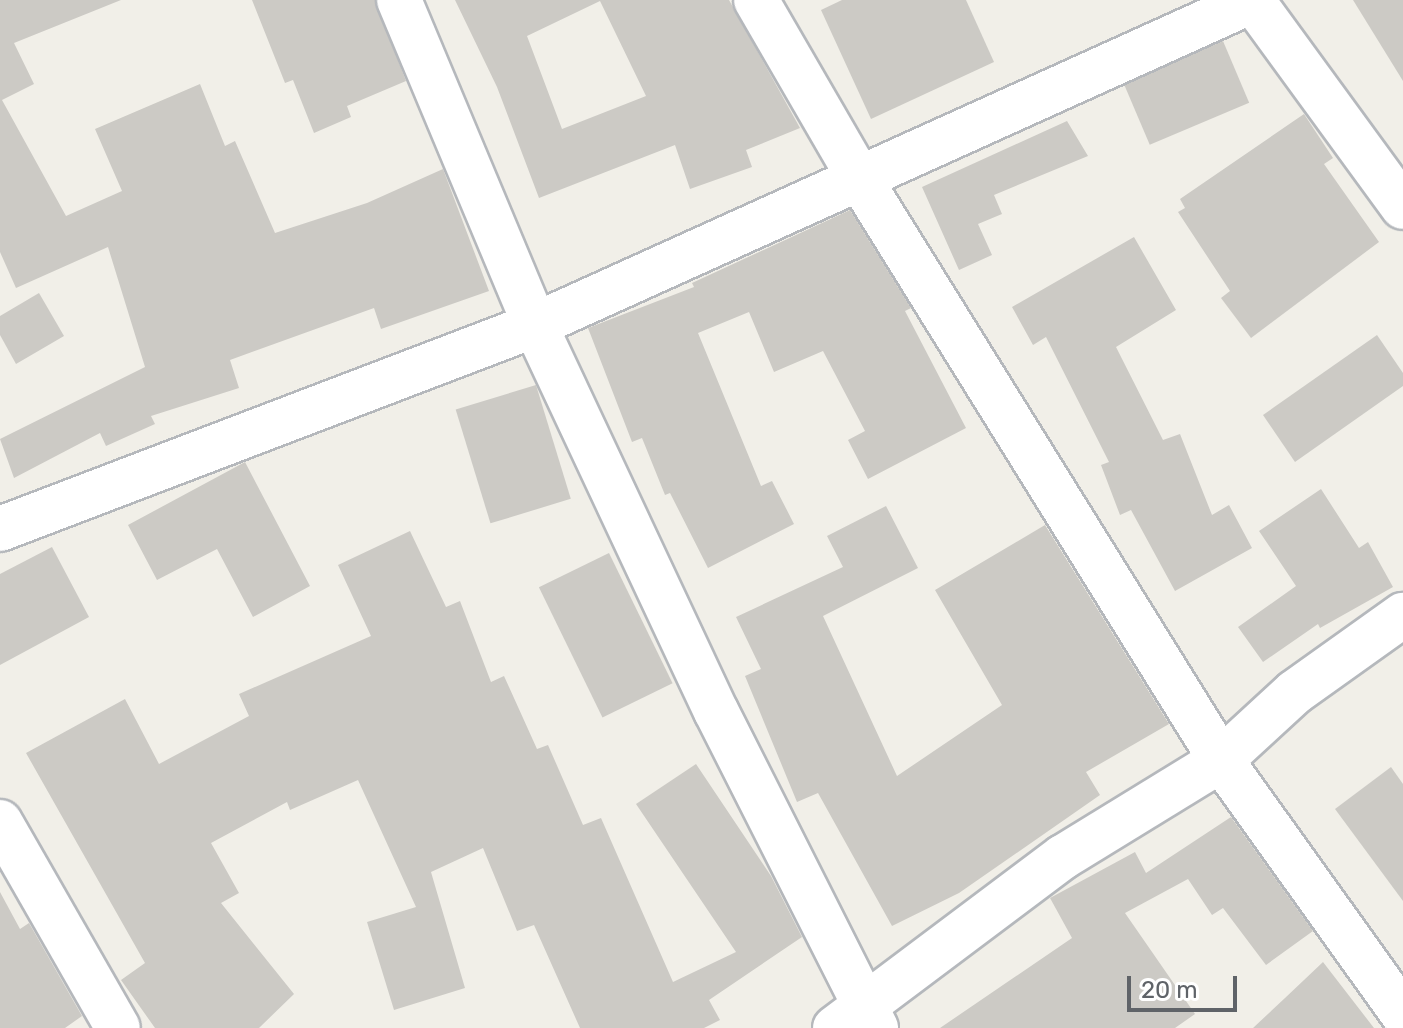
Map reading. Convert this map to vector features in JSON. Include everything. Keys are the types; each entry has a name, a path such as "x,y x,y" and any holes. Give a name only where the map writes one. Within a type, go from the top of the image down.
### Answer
{"street":[{"path":"399,0 535,325 859,1022 1063,857 1221,760 1295,692 1403,615"},
{"path":"756,0 858,176 1221,760 1403,1014"},
{"path":"0,529 535,325 858,176 1253,0 1403,207"},
{"path":"0,822 118,1028"}],"building":[{"path":"0,0 121,0 14,43 34,84 2,100 66,216 122,191 95,129 200,84 225,146 235,141 275,233 367,203 443,169 489,291 381,329 374,308 230,360 239,388 151,416 155,424 106,446 100,433 14,478 0,439 145,367 108,247 16,288 0,252"},
{"path":"252,0 375,0 406,81 347,106 351,117 314,133 293,80 285,83"},
{"path":"455,0 729,0 800,128 746,150 752,167 690,189 675,145 539,198 497,87","holes":["600,1 646,96 562,129 527,36"]},
{"path":"842,0 966,0 994,62 871,119 821,10"},
{"path":"1353,0 1403,0 1403,81"},
{"path":"1223,41 1249,103 1150,145 1124,83"},
{"path":"1304,114 1333,158 1324,164 1379,242 1251,338 1221,298 1230,291 1178,212 1185,208 1180,199"},
{"path":"1067,121 1088,156 994,195 1002,214 978,224 992,255 959,270 922,187"},
{"path":"850,210 911,308 905,311 966,428 868,479 848,440 865,431 823,351 774,372 749,312 698,333 761,486 772,481 794,524 708,568 670,493 665,495 642,438 632,442 588,328 694,287 692,283"},
{"path":"1134,237 1176,310 1116,347 1163,440 1180,434 1212,515 1229,505 1252,548 1175,591 1131,510 1120,515 1101,465 1109,462 1046,337 1033,345 1012,307"},
{"path":"39,293 64,336 16,364 0,335 0,316"},
{"path":"1377,335 1403,373 1403,386 1295,462 1263,415"},
{"path":"536,385 571,499 490,523 456,410"},
{"path":"245,462 310,586 253,617 217,549 157,580 128,525"},
{"path":"1321,489 1359,548 1368,542 1393,587 1320,628 1318,624 1263,662 1238,627 1296,586 1259,531"},
{"path":"886,506 918,568 823,616 897,776 1002,705 935,590 1045,525 1169,724 1086,772 1100,795 959,893 892,926 818,793 797,802 745,676 761,669 736,617 843,567 827,536"},
{"path":"410,531 446,607 460,601 491,682 504,676 537,749 548,745 583,825 601,818 673,982 736,952 636,804 696,764 771,876 802,937 709,1000 720,1020 704,1028 580,1028 534,925 517,931 483,848 431,872 465,988 394,1010 367,922 416,907 358,780 290,810 287,802 211,843 239,893 221,903 294,994 259,1028 155,1028 121,980 145,963 26,753 125,699 159,764 249,716 239,694 371,636 338,565"},
{"path":"52,547 89,617 0,665 0,574"},
{"path":"609,553 673,683 602,718 539,587"},
{"path":"1391,767 1403,784 1403,901 1335,809"},
{"path":"1231,817 1313,931 1266,965 1223,908 1212,915 1188,879 1125,913 1195,1014 1175,1028 940,1028 1072,938 1050,898 1135,852 1146,873"},
{"path":"0,892 20,929 29,923 82,1016 65,1028 0,1028"},
{"path":"1323,962 1374,1028 1253,1028 1285,998"}]}
